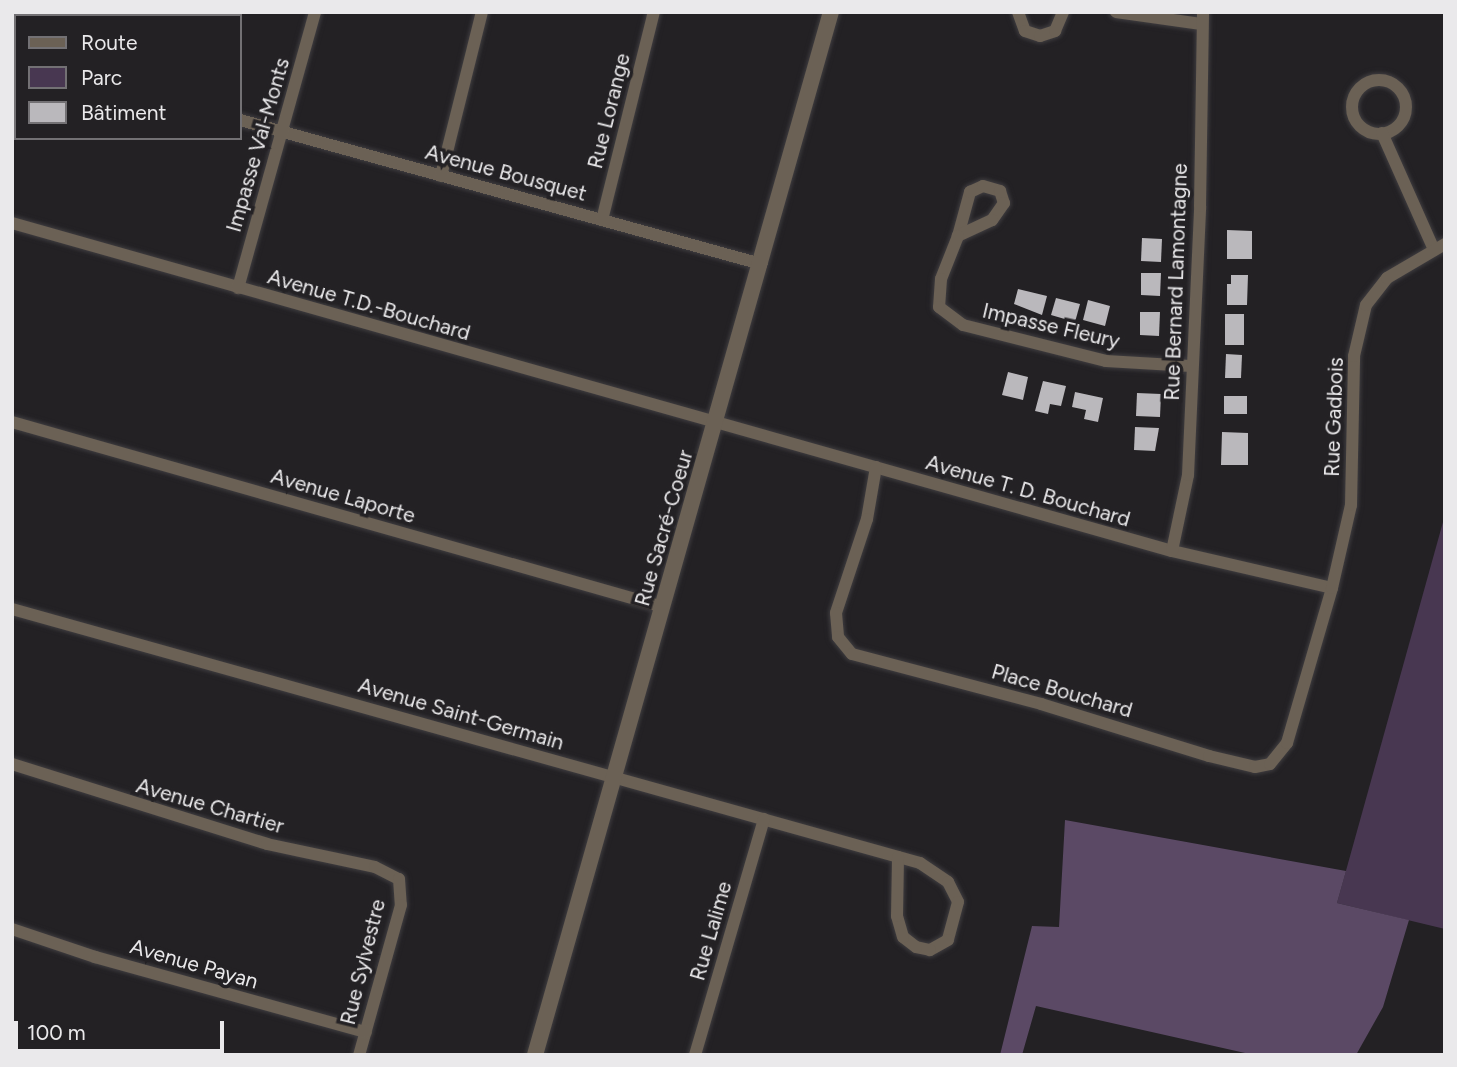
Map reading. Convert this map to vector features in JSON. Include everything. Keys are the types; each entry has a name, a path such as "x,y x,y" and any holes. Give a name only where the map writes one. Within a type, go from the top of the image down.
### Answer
{"street":[{"name":"Impasse Val-Monts","path":"238,288 316,12"},
{"path":"440,176 482,12"},
{"name":"Rue Lorange","path":"602,220 654,12"},
{"name":"Rue Sacré-Coeur","path":"535,1055 831,12"},
{"path":"1018,12 1025,31 1040,36 1055,31 1063,12"},
{"path":"1116,12 1202,18"},
{"name":"Rue Bernard Lamontagne","path":"1172,551 1188,475 1200,206 1202,18"},
{"path":"1375,80 1392,83 1403,95 1406,103 1402,119 1397,126 1382,133 1364,129 1353,115 1352,106 1359,89 1375,80"},
{"name":"Avenue Bousquet","path":"242,121 761,264"},
{"path":"1382,133 1439,247"},
{"name":"Avenue T.D.-Bouchard","path":"12,223 715,424"},
{"name":"Impasse Fleury","path":"958,236 941,279 939,307 963,325 1106,361 1191,366"},
{"name":"Rue Gadbois","path":"1332,589 1351,505 1354,356 1366,305 1387,278 1439,247"},
{"name":"Avenue Laporte","path":"12,422 663,607"},
{"name":"Avenue T. D. Bouchard","path":"715,424 1172,551 1332,589"},
{"name":"Place Bouchard","path":"876,467 866,519 836,613 838,637 852,654 1041,704 1209,756 1255,767 1270,764 1287,743 1332,589"},
{"name":"Avenue Saint-Germain","path":"12,609 764,819 898,857 932,869 948,882 958,902 948,940 930,950 916,947 903,937 897,916 898,857"},
{"name":"Avenue Chartier","path":"12,764 267,844 375,867 399,879"},
{"name":"Rue Lalime","path":"695,1055 764,819"},
{"name":"Rue Sylvestre","path":"359,1055 401,905 399,879"},
{"name":"Avenue Payan","path":"12,929 95,957 366,1032"}],"green space":[{"path":"1445,522 1445,929 1337,903"}],"shaded area":[{"path":"1065,820 1346,871 1337,903 1409,920 1383,1007 1356,1055 1254,1055 1036,1006 1022,1055 1000,1055 1032,926 1059,927"}],"building":[{"path":"1227,230 1252,231 1252,259 1227,259"},
{"path":"1142,238 1162,239 1161,262 1141,261"},
{"path":"1141,273 1161,273 1160,296 1141,295"},
{"path":"1231,275 1248,275 1247,305 1227,305 1227,284 1231,284"},
{"path":"1018,289 1047,296 1042,315 1014,304"},
{"path":"1056,298 1080,304 1075,322 1051,315"},
{"path":"1088,300 1110,306 1105,326 1083,320"},
{"path":"1140,312 1160,312 1159,336 1140,335"},
{"path":"1225,314 1244,314 1244,345 1225,345"},
{"path":"1226,354 1242,355 1241,378 1225,378"},
{"path":"1008,372 1028,377 1023,400 1002,395"},
{"path":"1043,381 1066,386 1061,406 1050,404 1048,414 1035,411"},
{"path":"1075,392 1103,398 1098,422 1084,419 1086,410 1072,407"},
{"path":"1137,393 1161,394 1160,417 1136,416"},
{"path":"1224,396 1247,396 1247,414 1224,414"},
{"path":"1135,427 1159,428 1155,451 1134,450"},
{"path":"1222,432 1248,433 1248,465 1221,465"}]}
